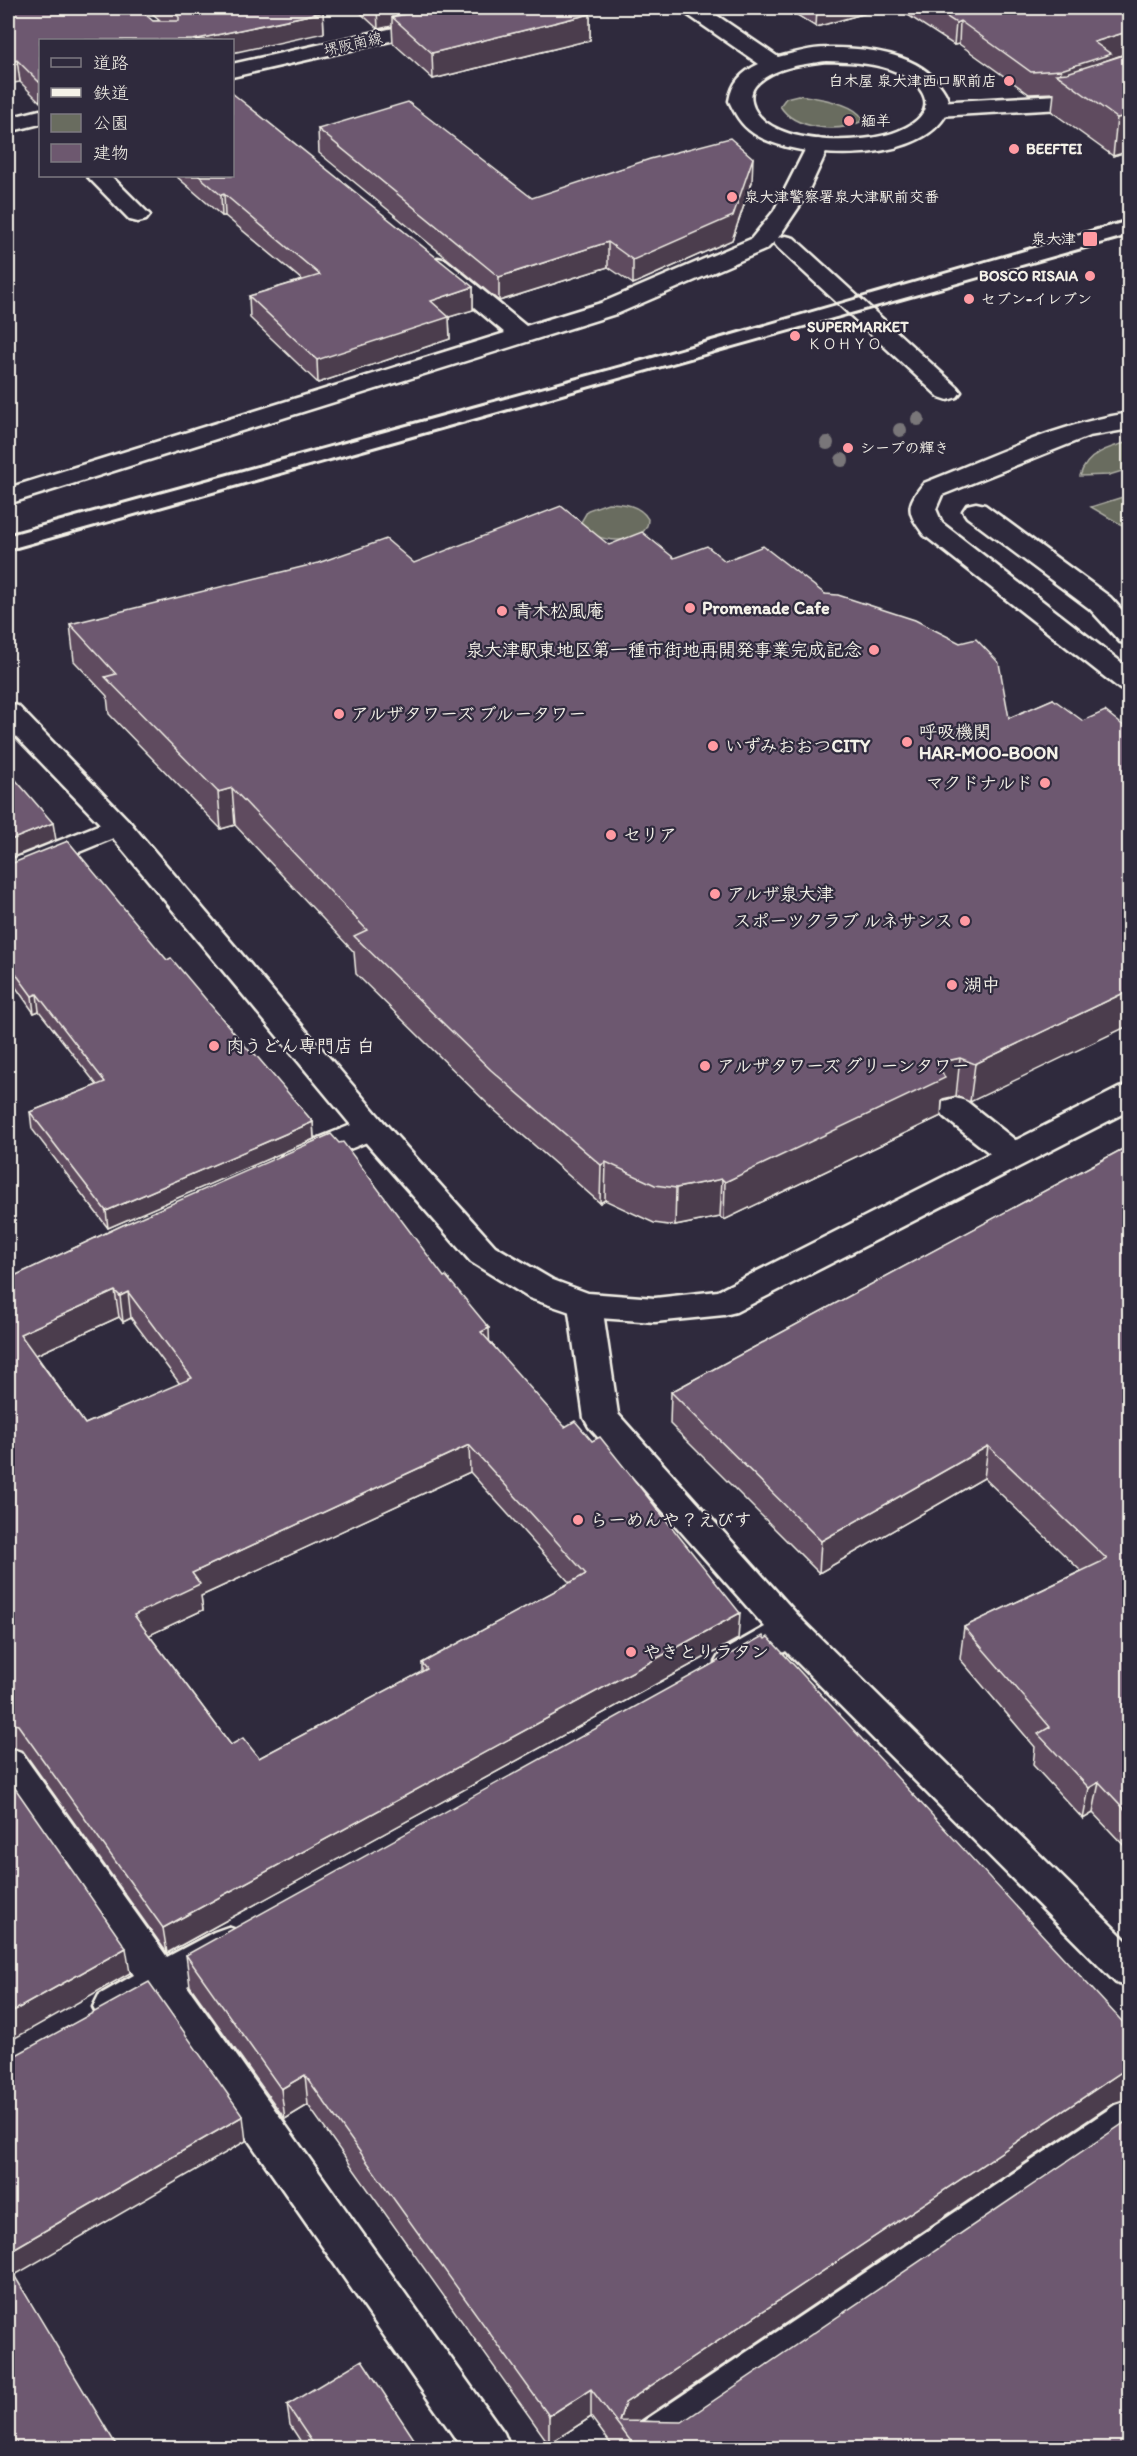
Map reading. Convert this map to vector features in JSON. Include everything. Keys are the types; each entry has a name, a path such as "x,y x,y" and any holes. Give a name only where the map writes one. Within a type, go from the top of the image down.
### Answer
{"street":[{"name":"堺阪南線","path":"234,71 508,8"},
{"path":"693,8 773,64"},
{"path":"826,54 856,55 884,61 908,70 926,81 936,95 937,109 927,124 909,136 891,141 851,147 818,146 788,140 765,130 748,117 741,102 743,88 754,75 773,64 798,57 826,54"},
{"path":"937,109 1062,102 1130,78"},
{"path":"8,125 39,118"},
{"path":"8,496 610,308 759,243 773,231 800,184 818,146"},
{"path":"99,177 138,215"},
{"path":"786,243 948,392"},
{"path":"423,253 522,335"},
{"path":"1130,421 1100,425 1080,431 933,489 923,500 922,515 933,529 1130,683"},
{"path":"976,511 1100,603 1130,636"},
{"path":"8,712 118,826 371,1128 483,1254 541,1289 585,1305 655,1310 724,1303 1130,1096"},
{"path":"8,872 118,826"},
{"path":"955,1109 1013,1155"},
{"path":"272,1171 371,1128"},
{"path":"585,1305 601,1418 790,1630 1130,1971"},
{"path":"708,1677 790,1630"},
{"path":"8,1764 488,2448"},
{"path":"79,2025 254,1929"},
{"path":"642,2448 1130,2118"}],"green space":[{"path":"798,95 843,105 851,108 862,118 860,122 840,127 828,128 805,124 795,120 780,106 786,98"},
{"path":"1129,442 1129,469 1109,475 1080,476 1087,462 1093,457 1106,449"},
{"path":"1129,495 1129,527 1091,507"},
{"path":"608,503 625,504 636,508 648,519 646,528 639,535 630,539 619,540 596,536 587,530 581,522 588,510"}],"building":[{"path":"8,8 138,8 153,21 179,21 179,17 168,8 318,8 323,12 198,39 39,39 39,82 17,60 8,63"},
{"path":"434,8 583,8 590,14 432,53 392,17"},
{"path":"933,8 1130,8 1130,31 1094,42 1111,54 1061,70 1031,72 960,21 956,23"},
{"path":"1130,53 1130,115 1117,118 1056,74 1067,73"},
{"path":"234,95 473,287 431,301 449,317 317,360 249,296 320,275 224,194 221,195 200,177 234,177"},
{"path":"408,102 532,198 650,159 730,138 753,158 733,216 633,260 608,242 499,277 318,129"},
{"name":"アルザ泉大津","path":"561,506 609,545 642,532 674,558 707,546 725,561 763,546 825,594 838,595 915,620 960,643 976,639 999,663 1009,718 1053,699 1083,721 1105,711 1130,731 1130,990 975,1064 960,1058 947,1061 941,1070 945,1078 725,1182 722,1179 676,1188 655,1185 606,1162 601,1165 491,1070 354,936 367,930 232,788 218,792 105,677 116,674 70,624 318,563 386,539 414,563"},
{"path":"8,771 53,823 8,841"},
{"path":"68,841 167,960 171,958 313,1122 106,1211 30,1112 105,1082 37,994 32,996 8,963 8,865"},
{"path":"331,1134 339,1143 343,1142 444,1277 446,1276 489,1328 481,1332 565,1427 575,1421 592,1441 600,1437 740,1613 163,1928 18,1725 8,1722 8,1279 123,1225","holes":["115,1291 120,1296 128,1292 192,1378 85,1424 20,1334","469,1445 586,1574 422,1663 427,1669 259,1758 243,1738 231,1745 134,1615 200,1584 192,1573"]},
{"path":"1130,1145 1130,1815 1099,1782 1089,1788 1038,1734 1050,1727 964,1627 1107,1559 988,1446 821,1541 671,1392"},
{"path":"763,1636 765,1639 768,1637 1130,2030 1130,2070 1120,2073 625,2403 619,2421 682,2422 1130,2119 1130,2448 636,2448 591,2389 549,2416 305,2075 281,2089 186,1955"},
{"path":"8,1778 126,1948 8,2014"},
{"path":"149,1982 243,2116 8,2252 8,2057 18,2054"},
{"path":"8,2265 118,2448 8,2448"},
{"path":"362,2360 420,2448 316,2448 287,2405"}],"railway":[{"path":"8,534 623,365 1130,219"},
{"path":"8,551 1130,236"}],"place":[{"name":"白木屋 泉大津西口駅前店","path":"1009,81"},
{"name":"緬羊","path":"849,121"},
{"name":"BEEFTEI","path":"1014,149"},
{"name":"泉大津警察署泉大津駅前交番","path":"732,197"},
{"name":"泉大津","path":"1090,239"},
{"name":"BOSCO RISAIA","path":"1090,276"},
{"name":"セブン-イレブン","path":"969,299"},
{"name":"SUPERMARKET ＫＯＨＹＯ","path":"795,336"},
{"name":"シープの輝き","path":"848,448"},
{"name":"Promenade Cafe","path":"690,608"},
{"name":"青木松風庵","path":"502,611"},
{"name":"泉大津駅東地区第一種市街地再開発事業完成記念","path":"874,650"},
{"name":"アルザタワーズ ブルータワー","path":"339,714"},
{"name":"呼吸機関 HAR-MOO-BOON","path":"907,742"},
{"name":"いずみおおつCITY","path":"713,746"},
{"name":"マクドナルド","path":"1045,783"},
{"name":"セリア","path":"611,835"},
{"name":"アルザ泉大津","path":"715,894"},
{"name":"スポーツクラブ ルネサンス","path":"965,921"},
{"name":"湖中","path":"952,985"},
{"name":"肉うどん専門店 白","path":"214,1046"},
{"name":"アルザタワーズ グリーンタワー","path":"705,1066"},
{"name":"らーめんや？えびす","path":"578,1520"},
{"name":"やきとりラタン","path":"631,1652"}]}
